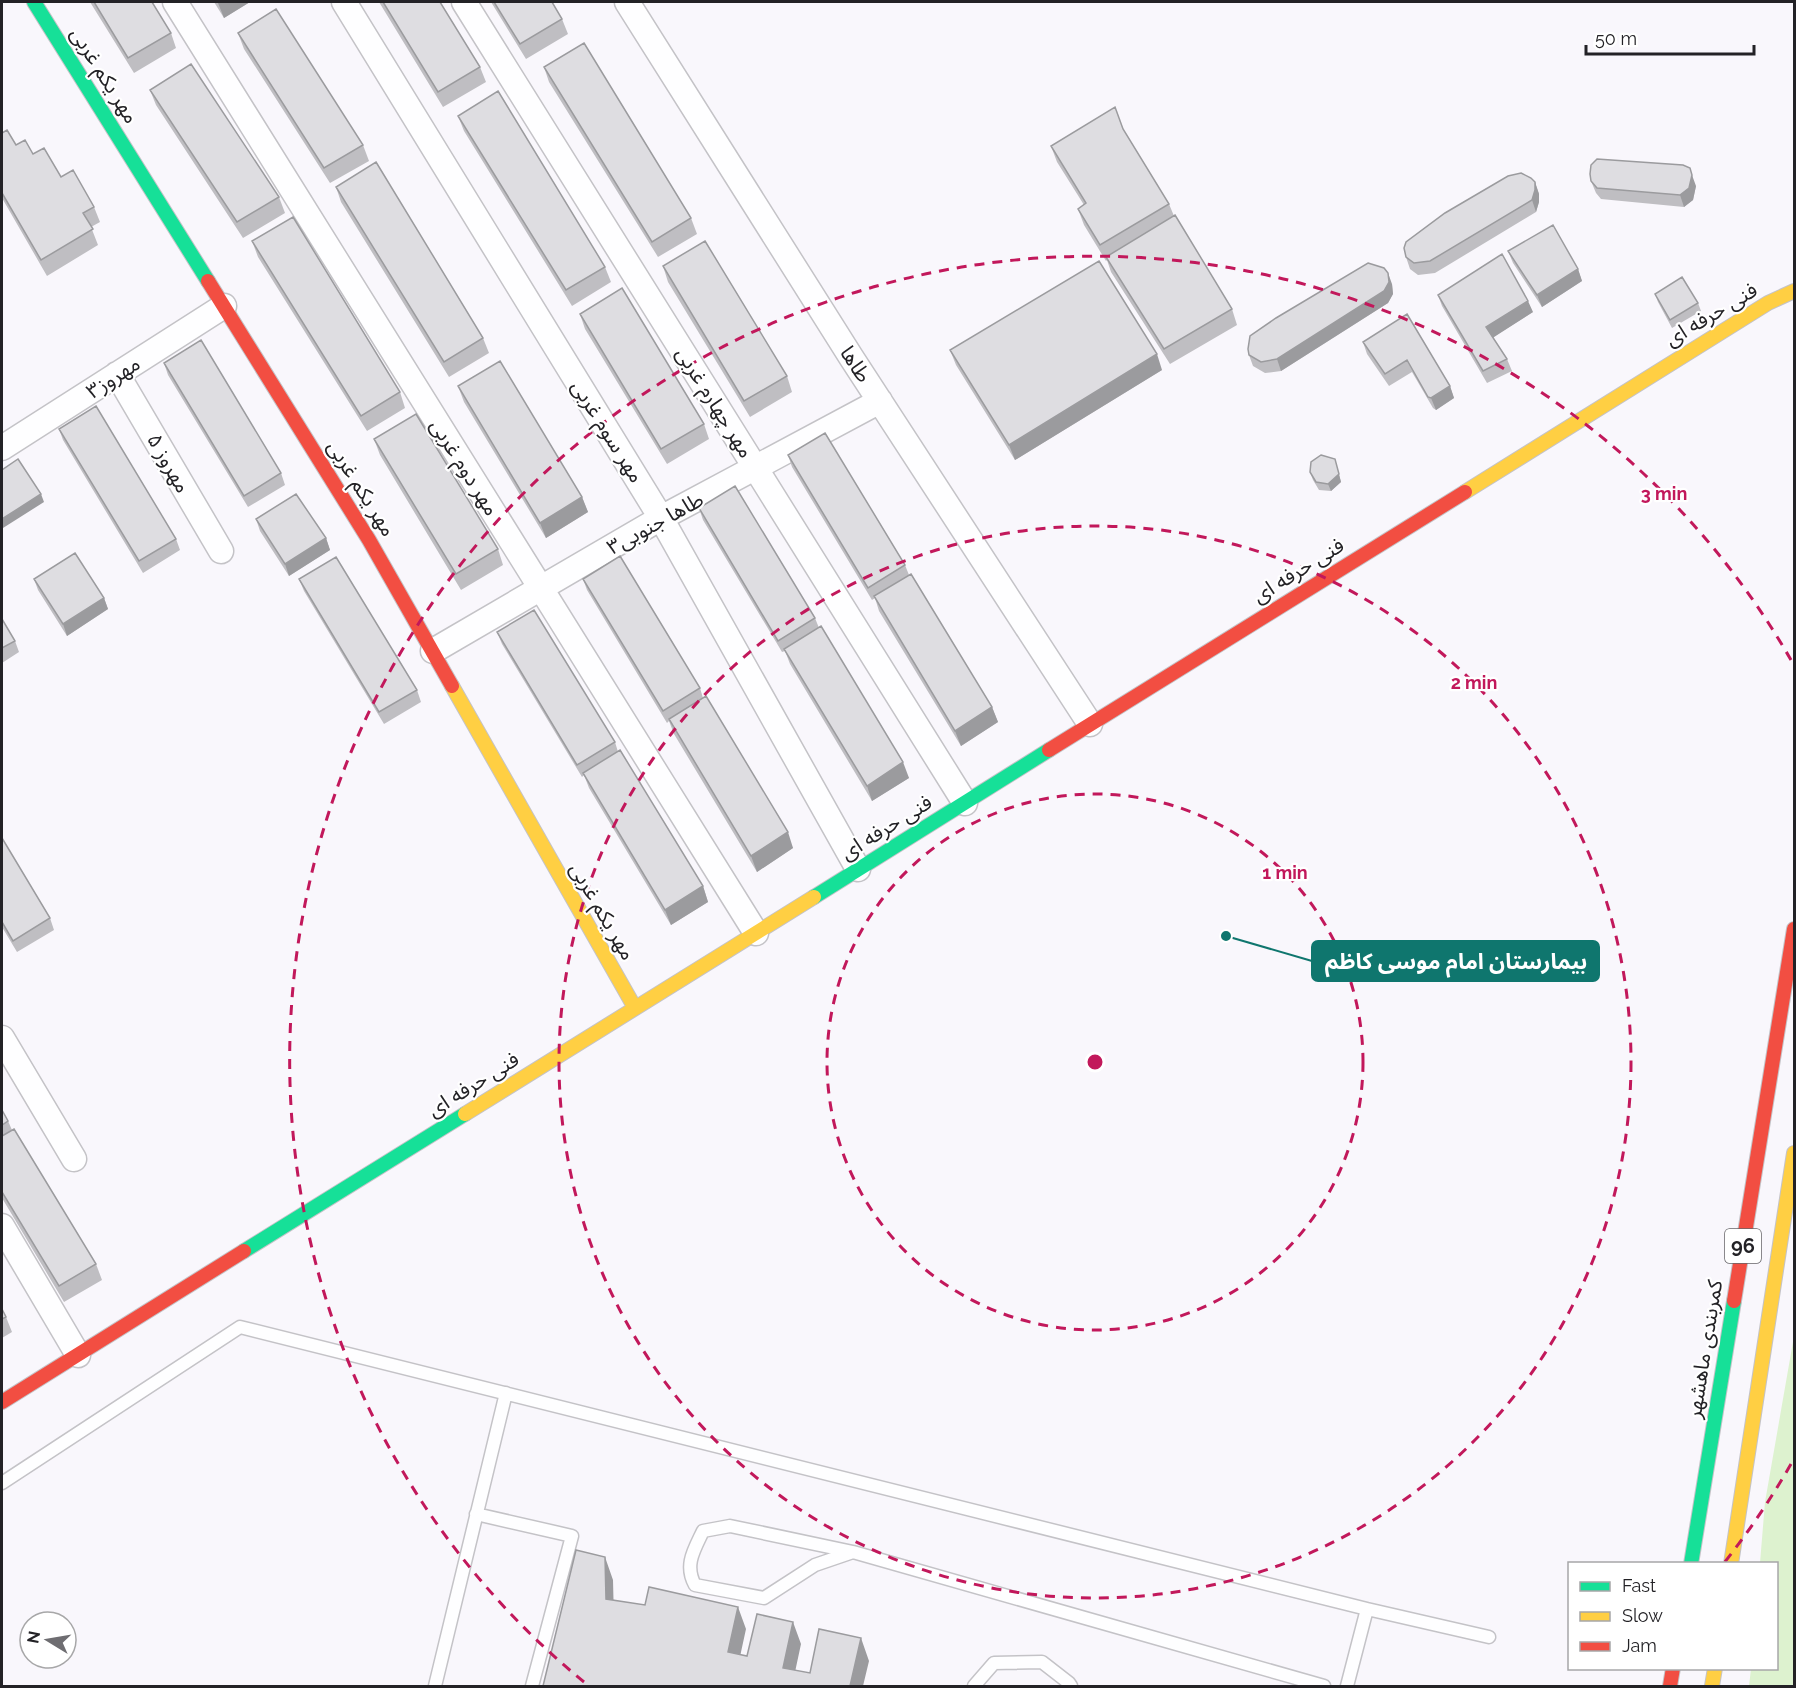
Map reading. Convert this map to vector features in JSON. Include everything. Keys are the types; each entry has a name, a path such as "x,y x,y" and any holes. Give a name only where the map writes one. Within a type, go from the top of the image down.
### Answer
{"street":[{"name":"مهر یکم غربی","path":"34,2 369,540 634,1008"},
{"name":"مهر دوم غربی","path":"174,2 756,933"},
{"name":"مهر سوم غربی","path":"344,2 661,519 858,869"},
{"name":"مهر چهارم غربی","path":"464,2 965,802"},
{"name":"طاها","path":"627,2 880,401 1090,724"},
{"name":"فنی حرفه ای","path":"2,1402 1768,303 1794,291"},
{"path":"1768,303 1786,314"},
{"name":"مهروز۳","path":"2,448 224,306"},
{"name":"مهروز ۵","path":"117,374 221,551"},
{"name":"طاها جنوبی۳","path":"432,651 661,519 880,401"},
{"name":"کمربندی ماهشهر","path":"1691,1562 1794,928"},
{"path":"2,1038 74,1159"},
{"name":"96","path":"1731,1562 1794,1153"},
{"path":"2,1226 78,1355"},
{"path":"1670,1686 1673,1670"},
{"path":"1712,1686 1715,1670"}],"lane":[{"path":"2,1483 240,1327 1367,1609 1489,1636"},
{"path":"435,1686 506,1393"},
{"path":"476,1514 572,1536 532,1686"},
{"path":"853,1552 815,1565 764,1598 695,1585 691,1577 690,1559 703,1531 730,1526 853,1552 1324,1686"},
{"path":"1347,1686 1367,1609"},
{"path":"974,1686 994,1663 1042,1662 1071,1686"}],"green space":[{"path":"1794,1336 1794,1686 1749,1686 1751,1670 1778,1670 1778,1562 1760,1562 1765,1502"}],"building":[{"path":"94,2 152,2 171,33 128,58"},
{"path":"383,2 440,2 480,67 438,92"},
{"path":"494,2 552,2 562,19 520,44"},
{"path":"276,9 363,145 324,168 238,33"},
{"path":"584,43 691,218 652,242 544,67"},
{"path":"191,64 279,197 237,222 150,90"},
{"path":"498,91 605,267 566,290 458,116"},
{"path":"1115,107 1123,129 1169,204 1100,245 1078,209 1086,203 1051,146"},
{"path":"7,130 16,145 25,140 33,154 44,148 61,177 73,170 94,207 83,213 93,229 41,260 2,193 2,133"},
{"path":"1597,159 1683,165 1690,168 1692,175 1689,188 1680,195 1597,188 1591,181 1590,174 1591,165"},
{"path":"376,162 483,338 444,362 336,187"},
{"path":"1521,173 1535,182 1532,200 1430,261 1414,263 1406,257 1404,248 1406,242 1445,213 1508,176"},
{"path":"1175,215 1232,309 1164,349 1106,257"},
{"path":"293,217 400,392 361,416 252,241"},
{"path":"1553,225 1578,269 1537,295 1508,251"},
{"path":"705,241 787,376 744,401 663,266"},
{"path":"1502,254 1528,301 1486,327 1507,359 1483,371 1438,295"},
{"path":"1099,261 1157,354 1009,445 950,350"},
{"path":"1368,263 1384,268 1388,273 1389,282 1384,291 1277,359 1261,362 1249,355 1250,336"},
{"path":"1682,277 1698,303 1670,320 1655,294"},
{"path":"622,288 704,424 661,449 580,314"},
{"path":"1407,314 1450,386 1431,398 1428,397 1407,360 1385,374 1363,342"},
{"path":"201,340 281,473 244,496 164,363"},
{"path":"500,361 582,497 540,523 458,386"},
{"path":"96,406 176,539 139,561 59,429"},
{"path":"416,414 498,549 456,574 374,439"},
{"path":"825,433 905,565 868,588 788,455"},
{"path":"1321,455 1335,459 1339,474 1328,484 1316,482 1310,472 1311,462"},
{"path":"18,459 41,494 2,519 2,470"},
{"path":"735,486 815,618 778,641 699,508"},
{"path":"296,494 326,538 285,564 256,519"},
{"path":"75,553 104,598 63,624 34,579"},
{"path":"620,556 700,688 663,711 583,579"},
{"path":"336,557 417,690 379,712 299,579"},
{"path":"911,574 992,707 955,731 874,596"},
{"path":"534,610 615,742 577,765 497,632"},
{"path":"2,619 15,641 2,648"},
{"path":"821,626 903,762 867,786 784,649"},
{"path":"706,696 788,832 751,856 669,719"},
{"path":"620,750 703,886 665,910 583,773"},
{"path":"2,838 50,918 13,941 2,922"},
{"path":"2,1110 8,1121 2,1125"},
{"path":"14,1129 96,1264 59,1286 2,1192 2,1136"},
{"path":"576,1550 605,1557 606,1599 645,1605 649,1587 738,1607 728,1652 747,1656 757,1614 793,1622 783,1668 810,1673 819,1629 861,1638 850,1686 543,1686"}],"traffic: fast":[{"path":"34,2 208,281"},
{"path":"814,897 1049,750"},
{"path":"244,1251 465,1114"},
{"path":"1691,1562 1734,1301"}],"traffic: slow":[{"path":"1465,492 1768,303 1794,291"},
{"path":"452,686 635,1008"},
{"path":"465,1114 814,897"},
{"path":"1731,1562 1794,1153"},
{"path":"1712,1686 1715,1670"}],"traffic: jam":[{"path":"208,281 369,540 452,686"},
{"path":"1049,750 1465,492"},
{"path":"1734,1301 1794,929"},
{"path":"2,1402 244,1251"},
{"path":"1670,1686 1673,1670"}],"place":[{"name":"بیمارستان امام موسی کاظم","path":"1226,936"}]}
